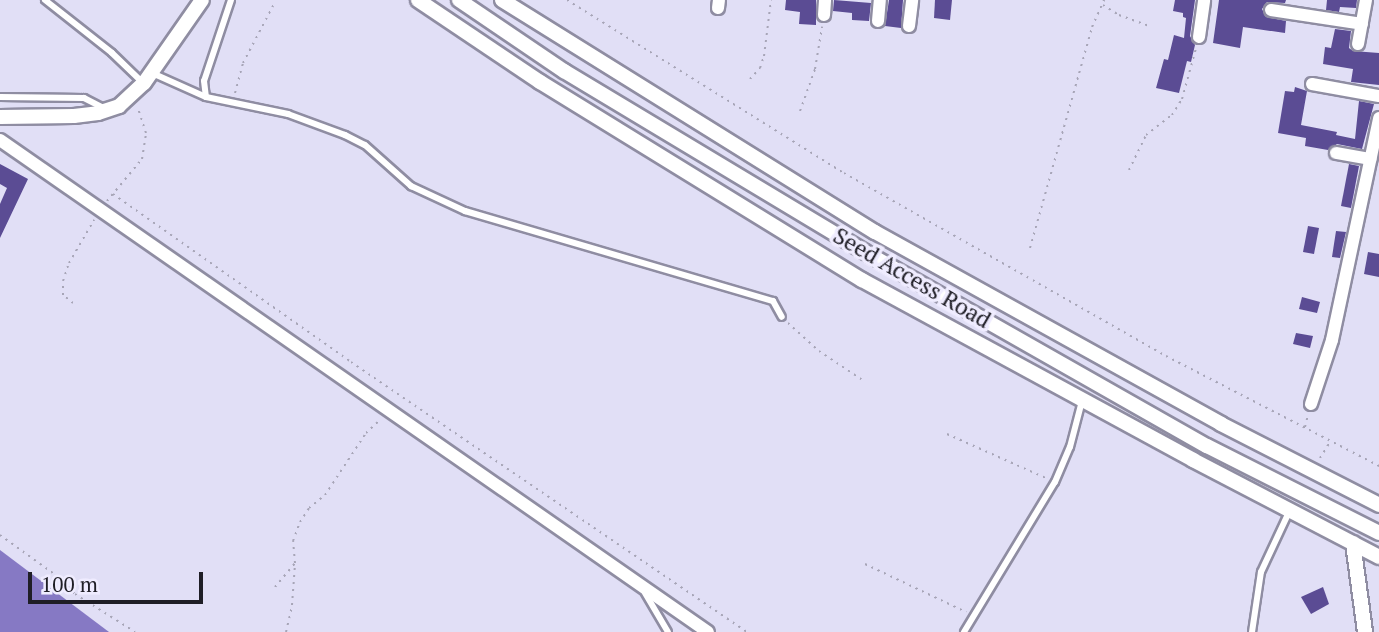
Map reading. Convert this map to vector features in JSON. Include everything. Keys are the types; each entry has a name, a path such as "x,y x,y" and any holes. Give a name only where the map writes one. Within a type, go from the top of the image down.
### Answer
{"street":[{"path":"0,117 74,116 118,106 143,83 202,0"},
{"path":"418,0 540,82 862,280 1379,556"},
{"name":"Seed Access Road","path":"459,0 564,71 865,253 1207,446 1379,533"},
{"name":"Seed Access Road","path":"502,0 875,232 1379,505"},
{"path":"824,15 825,0"},
{"path":"878,21 880,0"},
{"path":"909,26 912,0"},
{"path":"1199,37 1204,0"},
{"path":"1358,44 1366,0"},
{"path":"1271,10 1362,24"},
{"path":"1312,84 1379,96"},
{"path":"1311,404 1332,340 1379,118"},
{"path":"0,141 708,632"},
{"path":"1336,153 1370,159"},
{"path":"1353,543 1365,632"}],"lane":[{"path":"45,0 112,53 143,83 288,114 365,145 411,186 465,211 773,302 782,317"},
{"path":"206,97 204,81 231,0"},
{"path":"0,97 84,98 107,110"},
{"path":"964,632 1055,482 1070,447 1083,400"},
{"path":"1252,632 1261,572 1273,540 1290,510"},
{"path":"640,585 668,632"}],"path":[{"path":"567,0 844,173 1166,356 1379,466"},
{"path":"750,79 760,68 764,56 771,0"},
{"path":"1030,248 1093,27 1104,0"},
{"path":"233,104 243,63 275,2"},
{"path":"1102,5 1119,15 1150,26"},
{"path":"800,111 815,69 824,15"},
{"path":"1129,170 1146,135 1172,115 1182,99 1199,37"},
{"path":"73,303 63,295 63,281 69,262 101,209 142,159 146,133 143,83"},
{"path":"113,194 351,362 747,632"},
{"path":"782,317 819,351 864,381"},
{"path":"1304,429 1311,404"},
{"path":"286,632 292,605 295,563 293,541 300,522 309,508 325,495 366,433 389,412"},
{"path":"947,435 1055,482"},
{"path":"1313,471 1330,442"},
{"path":"0,536 64,582 83,600 135,632"},
{"path":"275,587 295,563"},
{"path":"865,564 973,616"}],"shaded area":[{"path":"0,550 109,632 0,632"}],"building":[{"path":"786,0 816,0 816,25 799,24 800,12 785,10"},
{"path":"834,0 871,3 869,21 852,20 852,13 833,11"},
{"path":"889,0 903,0 901,28 885,26"},
{"path":"935,0 952,0 950,20 934,18"},
{"path":"1175,0 1195,0 1190,36 1195,45 1191,62 1187,61 1179,93 1156,88 1164,59 1168,60 1174,35 1184,38 1186,18 1183,13 1173,11"},
{"path":"1219,0 1286,0 1285,3 1267,2 1262,9 1266,17 1286,21 1285,33 1243,27 1240,48 1213,43"},
{"path":"1327,0 1357,0 1356,8 1340,7 1339,12 1326,10"},
{"path":"1335,29 1351,31 1349,48 1353,51 1379,53 1379,85 1351,82 1353,69 1323,64 1325,47 1331,48"},
{"path":"1295,87 1307,91 1301,125 1337,132 1336,135 1355,139 1359,101 1374,104 1362,149 1337,144 1328,150 1305,146 1306,138 1278,133 1285,91 1294,92"},
{"path":"0,164 28,179 0,238 0,204 7,188 0,184"},
{"path":"1349,164 1359,166 1351,208 1341,206"},
{"path":"1308,226 1319,228 1314,254 1303,252"},
{"path":"1336,231 1346,232 1340,258 1332,257"},
{"path":"1368,252 1379,254 1379,277 1364,274"},
{"path":"1302,297 1320,302 1317,313 1299,309"},
{"path":"1296,333 1313,336 1310,348 1293,344"},
{"path":"1323,587 1329,604 1311,614 1301,597"}]}
